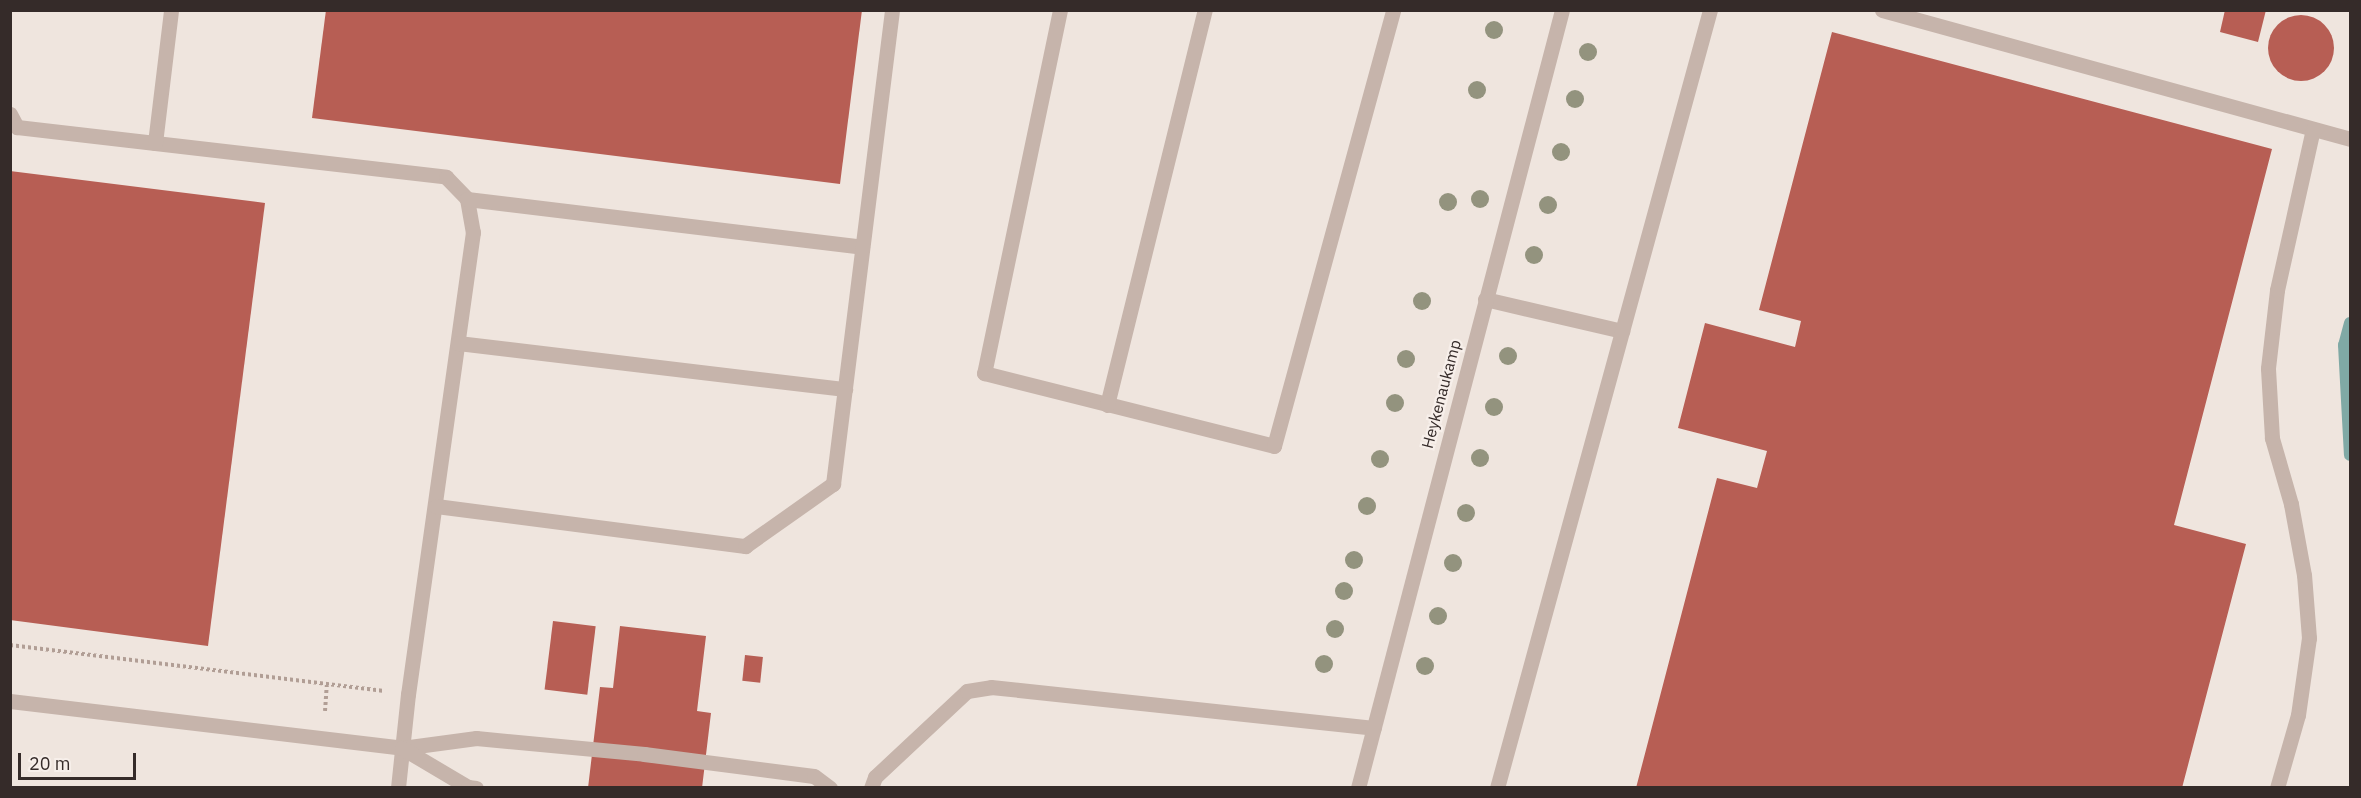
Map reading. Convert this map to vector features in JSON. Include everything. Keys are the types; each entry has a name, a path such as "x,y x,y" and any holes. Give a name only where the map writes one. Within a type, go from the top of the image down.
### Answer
{"street":[{"path":"155,143 171,10"},
{"path":"436,506 746,546 832,484 892,10"},
{"path":"1060,10 984,373 1274,446 1393,10"},
{"path":"1107,405 1205,10"},
{"name":"Heykenaukamp","path":"1358,788 1562,10"},
{"path":"1497,788 1710,10"},
{"path":"1882,10 2350,139"},
{"path":"10,114 17,127 446,177 467,199 473,232 408,694 398,788"},
{"path":"2277,788 2298,715 2309,638 2304,575 2291,504 2272,438 2268,368 2277,290 2313,129"},
{"path":"467,199 862,247"},
{"path":"1485,299 1622,331"},
{"path":"458,343 845,389"},
{"path":"871,788 875,777 967,691 991,687 1374,728"},
{"path":"10,701 402,748 476,738 814,777 830,788"},
{"path":"402,748 468,787 476,788"}],"path":[{"path":"10,645 408,694"}],"building":[{"path":"326,10 862,10 840,184 312,118"},
{"path":"2225,10 2266,10 2258,42 2220,32"},
{"path":"2295,15 2307,15 2319,20 2329,30 2334,48 2332,61 2319,76 2307,81 2295,81 2283,76 2273,66 2268,54 2268,42 2273,30 2283,20"},
{"path":"1832,32 2272,149 2174,525 2246,544 2182,788 1636,788 1717,478 1757,488 1767,451 1678,428 1705,323 1795,347 1801,321 1759,310"},
{"path":"10,171 265,203 208,646 10,620"},
{"path":"553,621 596,626 587,695 545,689"},
{"path":"620,626 706,636 697,711 711,713 702,788 588,788 600,687 613,688"},
{"path":"745,655 763,657 760,683 742,681"}],"waterway":[{"path":"2350,323 2344,345 2350,455"}]}
